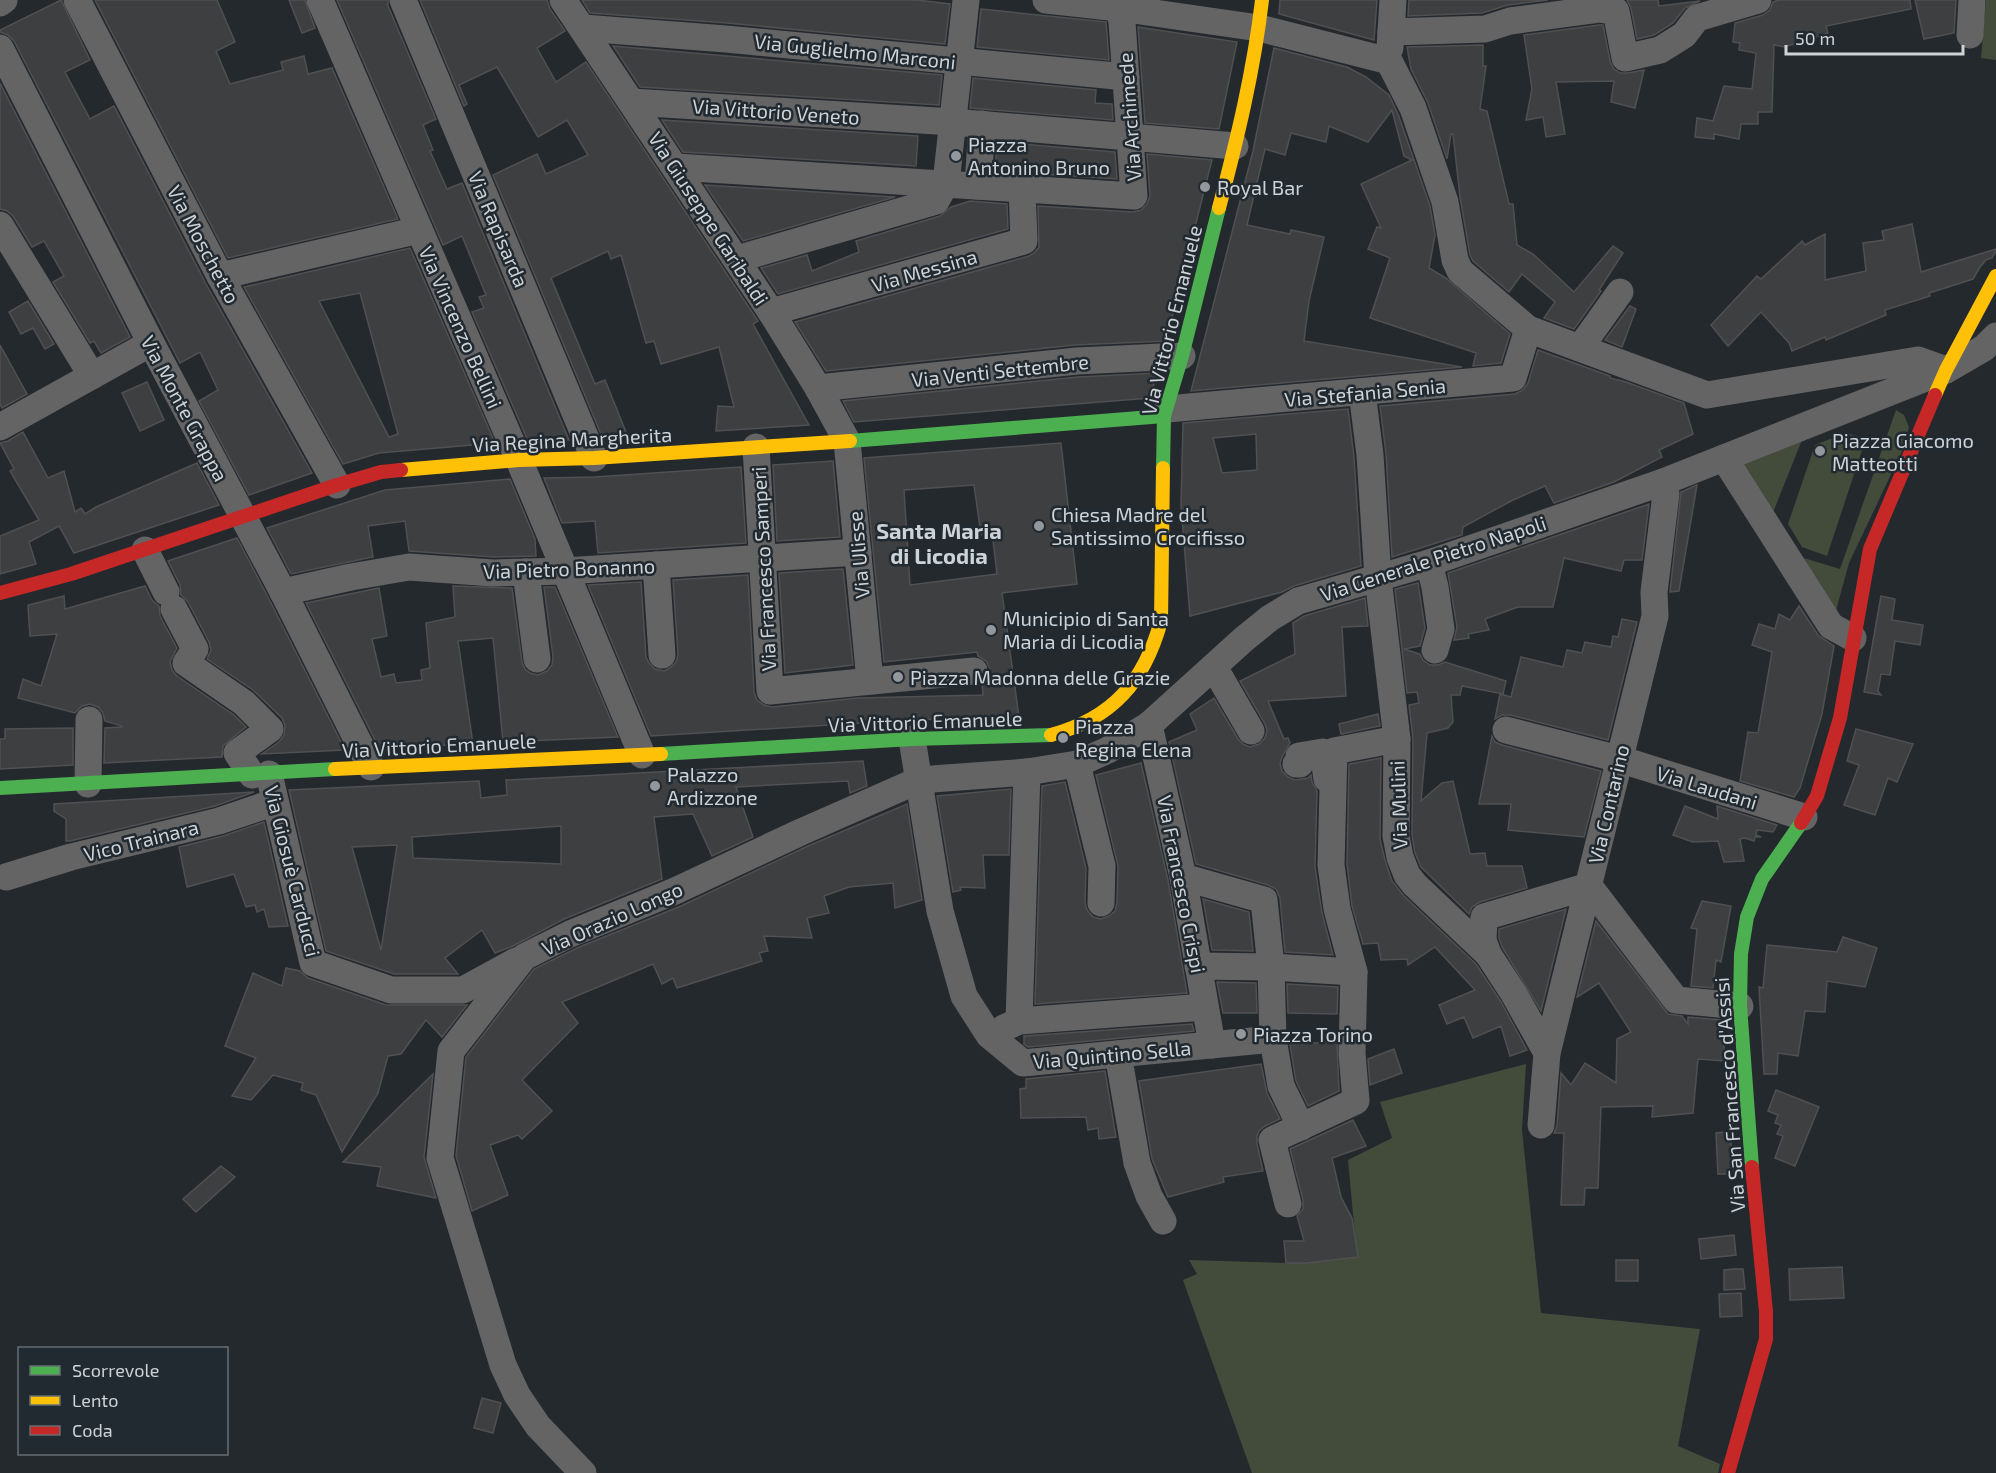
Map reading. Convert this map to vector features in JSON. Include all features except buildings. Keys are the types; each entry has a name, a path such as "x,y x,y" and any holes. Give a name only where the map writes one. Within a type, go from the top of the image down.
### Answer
{"street":[{"path":"0,3 4,0"},
{"name":"Via Moschetto","path":"76,0 220,276 336,485"},
{"name":"Via Vincenzo Bellini","path":"320,0 519,460 642,755"},
{"name":"Via Rapisarda","path":"403,0 594,458"},
{"name":"Via Giuseppe Garibaldi","path":"563,0 737,259 818,388 847,441"},
{"path":"676,167 917,194 936,201 946,183 966,0"},
{"path":"1046,0 1118,4 1259,28 1389,61"},
{"name":"Via Vittorio Emanuele","path":"0,788 371,767 1052,735 1071,730 1096,718 1116,704 1148,661 1161,621 1165,413 1182,356 1235,146 1259,28 1262,0"},
{"path":"1393,0 1389,61 1417,118 1445,202 1455,260 1460,270 1528,329 1707,395 1918,360 1946,370"},
{"path":"1391,32 1485,29 1510,21 1521,10 1599,9 1620,6 1625,58 1660,50 1684,35 1697,18 1758,0"},
{"path":"1970,35 1972,0"},
{"name":"Via Archimede","path":"999,187 1134,196 1122,22 1118,4"},
{"name":"Via Guglielmo Marconi","path":"583,28 726,39 1126,77"},
{"name":"Via Monte Grappa","path":"0,48 151,343 283,592 371,767"},
{"name":"Via Vittorio Veneto","path":"632,102 919,120 953,119 989,125"},
{"path":"946,183 999,187 989,125 1130,135 1235,146"},
{"name":"Via Messina","path":"771,312 1024,241 999,187"},
{"path":"737,259 917,194"},
{"path":"0,225 92,376"},
{"path":"220,276 419,230"},
{"path":"1982,338 1996,276"},
{"path":"1580,348 1620,292"},
{"name":"Via Stefania Senia","path":"1165,413 1513,378 1528,329"},
{"name":"Via Generale Pietro Napoli","path":"1027,779 1079,771 1149,725 1244,639 1270,618 1299,601 1429,563 1663,482 1946,370 1982,338"},
{"path":"0,426 151,343"},
{"name":"Via Venti Settembre","path":"818,388 1077,361 1182,356"},
{"name":"Via San Francesco d'Assisi","path":"1728,1473 1766,1339 1766,1312 1753,1183 1740,1006 1741,954 1747,917 1762,879 1791,839 1816,796 1840,718 1870,549 1946,370"},
{"name":"Via Mulini","path":"1362,392 1370,454 1378,578 1396,739 1395,810 1400,857 1407,875 1415,885 1488,954 1514,994 1547,1053"},
{"name":"Via Regina Margherita","path":"0,593 71,574 381,472 519,460 594,458 847,441 1165,413"},
{"name":"Via Ulisse","path":"847,441 870,675"},
{"name":"Via Francesco Samperi","path":"756,447 770,691 870,675"},
{"path":"1712,463 1831,626 1852,649"},
{"name":"Via Contarino","path":"1541,1125 1547,1053 1655,616 1654,592 1666,494 1663,482"},
{"name":"Via Giosuè Carducci","path":"145,550 195,650 186,663 244,703 270,729 237,753 260,775 275,802 313,963 391,990 463,990 524,957"},
{"name":"Via Pietro Bonanno","path":"283,592 409,567 493,573 565,571 858,552"},
{"path":"1429,563 1441,629 1435,650"},
{"path":"656,565 662,655"},
{"path":"526,572 537,659"},
{"path":"1214,667 1251,731"},
{"path":"870,675 974,671"},
{"path":"88,784 89,720"},
{"name":"Via Francesco Crispi","path":"1149,725 1183,877 1206,1011 1208,1045"},
{"name":"Via Laudani","path":"1506,730 1619,759 1804,817"},
{"path":"1288,1204 1272,1140 1356,1101 1352,1053 1354,972 1337,909 1331,865 1334,751 1396,739"},
{"name":"Via Quintino Sella","path":"912,740 940,911 964,996 989,1035 1023,1063 1208,1045 1273,1033"},
{"path":"1296,764 1300,764 1299,756 1323,752 1326,779 1333,783"},
{"path":"1079,771 1102,866 1101,903"},
{"path":"1019,1021 1027,779"},
{"name":"Via Orazio Longo","path":"583,1473 538,1426 517,1395 503,1365 440,1158 451,1051 524,957 570,934 675,891 865,804 921,790 1027,779"},
{"name":"Vico Trainara","path":"6,877 71,857 219,821 275,802"},
{"path":"1183,877 1264,900 1271,968 1273,1033 1281,1086 1301,1127"},
{"path":"1488,954 1483,940 1484,917 1589,886 1677,1000 1740,1006"},
{"path":"1198,966 1354,972"},
{"path":"989,1035 1019,1021 1206,1011"},
{"path":"1118,1054 1137,1162 1149,1196 1163,1221"}],"green space":[{"path":"1986,0 1996,0 1996,60 1981,58"},
{"path":"1896,410 1904,415 1909,427 1903,449 1849,563 1835,614 1797,556 1840,569"},
{"path":"1845,433 1866,438 1827,556 1802,547 1788,524 1815,445"},
{"path":"1802,440 1772,515 1738,465"},
{"path":"1526,1064 1522,1130 1541,1313 1700,1329 1678,1446 1720,1464 1718,1473 1252,1473 1183,1280 1197,1274 1189,1260 1286,1263 1357,1257 1348,1160 1392,1138 1380,1102"}],"traffic: fast":[{"path":"1163,468 1164,416 1182,356 1219,208"},
{"path":"850,441 1164,416"},
{"path":"661,754 912,739 1051,735"},
{"path":"0,788 335,769"},
{"path":"1752,1167 1740,1006 1741,954 1747,917 1762,879 1801,823"}],"traffic: slow":[{"path":"1219,208 1244,105 1262,0"},
{"path":"1935,395 1996,276"},
{"path":"401,470 519,460 594,458 850,441"},
{"path":"1051,735 1073,728 1109,708 1135,679 1154,643 1161,621 1163,468"},
{"path":"335,769 661,754"}],"traffic: jam":[{"path":"1801,823 1817,796 1840,718 1870,549 1935,395"},
{"path":"0,593 71,574 337,485 381,472 401,470"},
{"path":"1728,1473 1766,1339 1766,1312 1752,1167"}],"place":[{"name":"Piazza Antonino Bruno","path":"956,156"},
{"name":"Royal Bar","path":"1205,187"},
{"name":"Piazza Giacomo Matteotti","path":"1820,451"},
{"name":"Chiesa Madre del Santissimo Crocifisso","path":"1039,526"},
{"name":"Municipio di Santa Maria di Licodia","path":"991,630"},
{"name":"Piazza Madonna delle Grazie","path":"898,677"},
{"name":"Piazza Regina Elena","path":"1063,738"},
{"name":"Palazzo Ardizzone","path":"655,786"},
{"name":"Piazza Torino","path":"1241,1034"}],"district":[{"name":"Santa Maria di Licodia","path":"939,542"}]}
